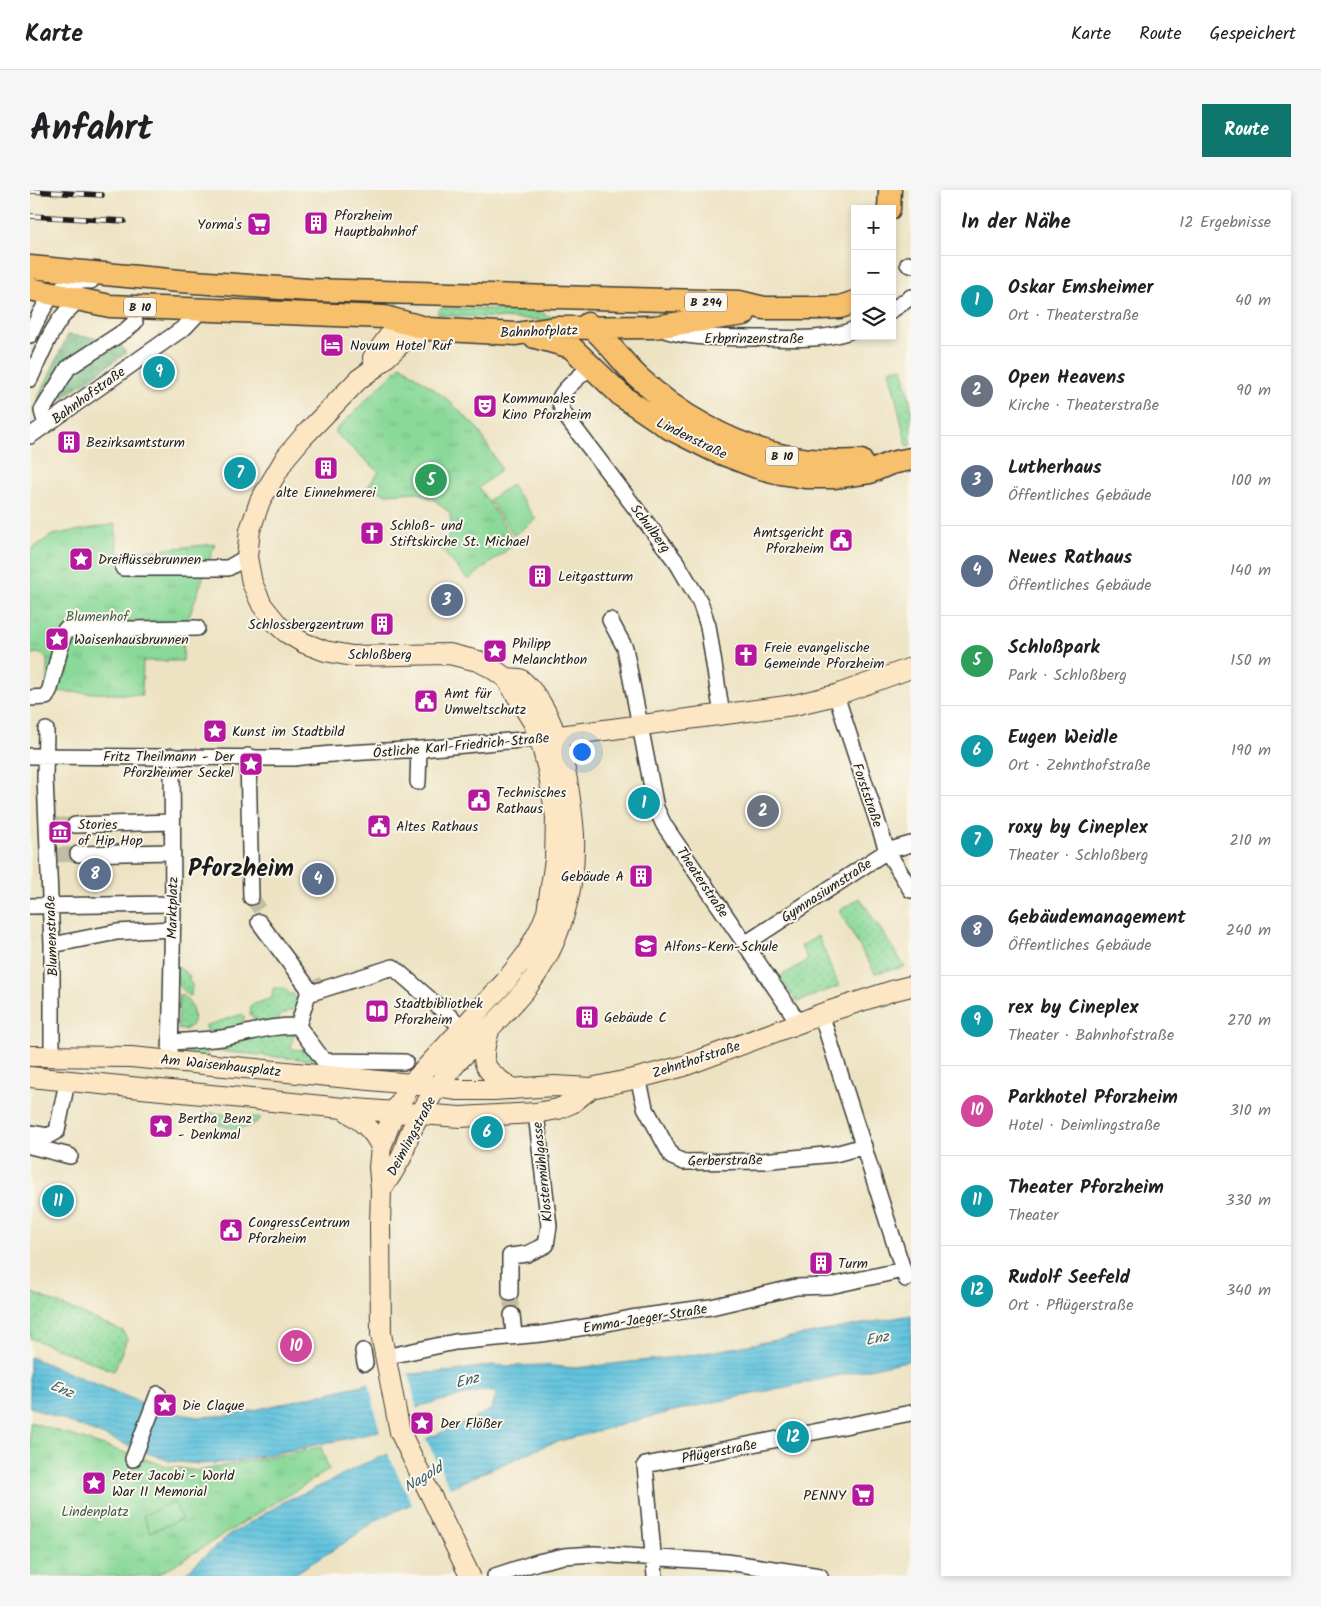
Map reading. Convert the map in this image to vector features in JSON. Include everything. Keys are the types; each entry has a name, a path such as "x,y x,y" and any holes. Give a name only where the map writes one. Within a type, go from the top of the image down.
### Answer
{"main road":[{"path":"890,190 890,205"},
{"name":"B 10","path":"30,267 265,288 556,298"},
{"name":"B 10","path":"30,289 53,295"},
{"name":"Bahnhofplatz","path":"53,295 110,306 384,318 429,329 516,334 556,328 595,329"},
{"path":"400,321 431,295"},
{"name":"Bahnhofplatz","path":"556,298 595,329"},
{"name":"B 294","path":"556,298 739,302 764,308 832,308 851,303"},
{"path":"627,366 623,357 622,342 625,337 642,328 643,322 651,312 652,306 647,300"},
{"name":"B 294","path":"595,329 642,328 740,315 764,308"},
{"name":"Schloßberg","path":"359,379 381,345 400,321"},
{"name":"Schloßberg","path":"429,329 409,336 377,366 359,379 303,437 277,471 264,491 254,517 248,543 247,557 252,583 269,614 287,633 310,646 352,656 454,655 484,664 506,678 520,679 527,685 544,708 548,738"},
{"name":"Lindenstraße","path":"595,329 627,366 671,404 702,423 757,449 804,460 832,462 901,461"},
{"name":"Lindenstraße","path":"516,334 542,338 566,345 578,353 623,397 657,421 713,450 757,467 792,475 826,478 870,472 901,461"},
{"name":"Östliche Karl-Friedrich-Straße","path":"548,738 794,705 836,695 911,668"},
{"name":"Deimlingstraße","path":"466,1575 400,1432 386,1362 381,1325 380,1147 394,1112 411,1084 517,968 534,942 547,912 555,860 556,817 548,770 548,738"},
{"name":"Deimlingstraße","path":"381,1190 402,1156 420,1114 437,1088 449,1072 528,986 543,965 555,939 564,914 573,861 574,836 566,780 548,738"},
{"name":"Zehnthofstraße","path":"411,1084 468,1091 554,1086 591,1088 684,1066 799,1024 821,1014 911,986"},
{"path":"489,1030 483,1048 486,1067 492,1076 513,1088"},
{"name":"Am Waisenhausplatz","path":"30,1056 131,1057 171,1051 329,1076 411,1084"},
{"path":"319,1105 328,1097 332,1087 329,1076"},
{"path":"30,1077 66,1082 394,1112"},
{"name":"Zehnthofstraße","path":"394,1112 460,1117 536,1113 558,1109 572,1103 591,1088"},
{"path":"343,1108 368,1127 376,1136 380,1147"}],"street":[{"path":"30,335 40,314 53,295 63,285 84,280 99,281 127,276"},
{"path":"53,295 58,304 59,320"},
{"path":"896,307 911,297"},
{"path":"30,378 59,320 80,300"},
{"name":"Bahnhofstraße","path":"30,436 185,327 201,310"},
{"name":"Bahnhofstraße","path":"46,425 42,411 68,368 126,330 135,322"},
{"name":"Erbprinzenstraße","path":"642,328 692,337 817,338 838,335 851,330"},
{"name":"Schulberg","path":"591,366 563,393 560,399 564,414 677,563 700,602 708,626 722,715"},
{"path":"123,568 228,568 247,557"},
{"name":"Theaterstraße","path":"610,620 625,648 656,808 664,825 799,1024"},
{"path":"30,698 46,697 65,630 197,628"},
{"name":"Forststraße","path":"836,695 887,851 911,890"},
{"name":"Blumenstraße","path":"46,730 45,778 51,826 52,856 50,906 52,1056"},
{"name":"Östliche Karl-Friedrich-Straße","path":"30,756 248,756 294,758 334,753 419,749 495,738 548,738"},
{"path":"418,782 419,749"},
{"name":"Marktplatz","path":"171,1051 173,904 172,756"},
{"path":"248,756 251,897"},
{"path":"76,825 172,822"},
{"name":"Gymnasiumstraße","path":"745,944 887,851 911,844"},
{"path":"78,854 172,852"},
{"path":"30,906 173,904"},
{"path":"116,905 117,932"},
{"path":"261,919 309,989 310,987 393,967 462,1028"},
{"path":"52,945 117,932 172,929"},
{"path":"298,1026 310,987"},
{"path":"821,1014 864,1146"},
{"path":"171,1051 192,1041 223,1038 258,1029 298,1026"},
{"path":"298,1026 324,1061 405,1062"},
{"name":"Gerberstraße","path":"638,1078 645,1107 667,1149 672,1157 684,1162 762,1161 835,1154 864,1146"},
{"path":"30,1133 48,1136 57,1131 66,1082"},
{"name":"Klostermühlgasse","path":"510,1293 510,1256 527,1254 546,1245 548,1226 536,1113"},
{"path":"30,1146 70,1156"},
{"name":"Emma-Jaeger-Straße","path":"386,1362 455,1342 514,1335 542,1334 598,1326 631,1318 711,1307 796,1287 830,1286 905,1274 864,1146"},
{"path":"512,1315 514,1335"},
{"path":"134,1456 156,1399"},
{"name":"Pflügerstraße","path":"653,1557 645,1465 911,1413"},
{"path":"495,1576 538,1562 578,1554 727,1562 820,1576"},
{"path":"653,1557 655,1576"}],"green space":[{"path":"320,297 400,301 395,311 319,306"},
{"path":"441,308 531,310 559,319 559,321 438,315 438,311"},
{"path":"68,335 118,340 126,353 39,414 33,409"},
{"path":"401,365 447,399 478,429 501,469 479,488 516,543 468,580 438,545 451,535 450,513 433,499 416,492 387,494 367,488 379,472 334,432"},
{"path":"902,367 911,405 911,445 907,446 889,370"},
{"path":"511,485 536,519 514,535 489,500"},
{"name":"Blumenhof","path":"115,524 118,554 215,544 184,631 183,661 143,661 142,695 47,691 47,658 39,653 30,654 30,550 52,535"},
{"path":"860,898 905,967 875,973 839,911"},
{"path":"818,936 839,986 797,1002 779,977 808,960 801,946"},
{"path":"177,966 190,976 189,981 192,984 191,996 187,995 177,984"},
{"path":"273,988 284,988 290,994 293,994 300,1003 300,1007 280,1015 279,1021 260,1025 250,1014 251,1005 272,998"},
{"path":"179,995 182,995 192,1007 194,1016 192,1023 185,1030 178,1029"},
{"path":"242,1014 244,1016 243,1026 221,1032 207,1031 205,1026"},
{"path":"294,1032 291,1049 305,1050 309,1048 318,1061 208,1050 207,1059 176,1056 179,1045"},
{"path":"202,1112 261,1118 247,1127 231,1128 215,1123"},
{"path":"30,1292 123,1331 127,1339 114,1371 30,1338"},
{"name":"Lindenplatz","path":"30,1422 163,1465 197,1471 321,1447 329,1470 156,1576 30,1576"},
{"path":"174,1502 182,1519 150,1532 143,1515"}],"water":[{"path":"911,1315 911,1360 669,1412 549,1444 380,1518 291,1576 182,1576 229,1535 287,1500 325,1484 361,1465 448,1430 491,1410 497,1392 481,1391 423,1405 378,1425 379,1432 233,1462 198,1464 170,1461 30,1407 30,1357 162,1411 198,1417 233,1415 409,1374 456,1371 491,1365 541,1365 575,1368 694,1355"}],"pier":[{"path":"409,1374 417,1411 381,1427 380,1434 369,1382"},
{"path":"425,1437 451,1490 413,1506 387,1452"}],"tunnel":[{"path":"56,825 75,825"},
{"path":"57,855 78,854"},
{"path":"251,897 264,915"},
{"path":"313,980 316,988"},
{"path":"510,1293 512,1315"}],"railway":[{"path":"30,191 102,195"},
{"path":"30,216 124,221"}],"place":[{"name":"Pforzheim Hauptbahnhof","path":"316,223"},
{"name":"Yorma's","path":"259,224"},
{"name":"Novum Hotel Ruf","path":"332,345"},
{"name":"rex by Cineplex","path":"159,372"},
{"name":"Kommunales Kino Pforzheim","path":"485,406"},
{"name":"Bezirksamtsturm","path":"69,442"},
{"name":"alte Einnehmerei","path":"326,468"},
{"name":"roxy by Cineplex","path":"240,473"},
{"name":"Schloßpark","path":"431,480"},
{"name":"Schloß- und Stiftskirche St. Michael","path":"372,533"},
{"name":"Amtsgericht Pforzheim","path":"841,540"},
{"name":"Dreiflüssebrunnen","path":"81,559"},
{"name":"Leitgastturm","path":"540,576"},
{"name":"Lutherhaus","path":"447,600"},
{"name":"Schlossbergzentrum","path":"382,624"},
{"name":"Waisenhausbrunnen","path":"57,639"},
{"name":"Philipp Melanchthon","path":"495,651"},
{"name":"Freie evangelische Gemeinde Pforzheim","path":"746,655"},
{"name":"Amt für Umweltschutz","path":"426,701"},
{"name":"Kunst im Stadtbild","path":"215,731"},
{"name":"Fritz Theilmann - Der Pforzheimer Seckel","path":"251,764"},
{"name":"Technisches Rathaus","path":"479,800"},
{"name":"Oskar Emsheimer","path":"644,803"},
{"name":"Open Heavens","path":"763,811"},
{"name":"Altes Rathaus","path":"379,826"},
{"name":"Stories of Hip Hop","path":"60,832"},
{"name":"Gebäudemanagement","path":"95,874"},
{"name":"Gebäude A","path":"641,876"},
{"name":"Neues Rathaus","path":"318,879"},
{"name":"Alfons-Kern-Schule","path":"646,946"},
{"name":"Stadtbibliothek Pforzheim","path":"377,1011"},
{"name":"Gebäude C","path":"587,1017"},
{"name":"Bertha Benz - Denkmal","path":"161,1126"},
{"name":"Eugen Weidle","path":"487,1132"},
{"name":"Theater Pforzheim","path":"58,1201"},
{"name":"CongressCentrum Pforzheim","path":"231,1230"},
{"name":"Turm","path":"821,1263"},
{"name":"Parkhotel Pforzheim","path":"296,1346"},
{"name":"Die Claque","path":"165,1405"},
{"name":"Der Flößer","path":"422,1423"},
{"name":"Rudolf Seefeld","path":"793,1437"},
{"name":"Peter Jacobi - World War II Memorial","path":"94,1483"},
{"name":"PENNY","path":"863,1495"}],"district":[{"name":"Pforzheim","path":"241,868"}],"water label":[{"name":"Enz","path":"877,1338"},
{"name":"Enz","path":"467,1380"},
{"name":"Enz","path":"62,1389"},
{"name":"Nagold","path":"423,1477"}]}
